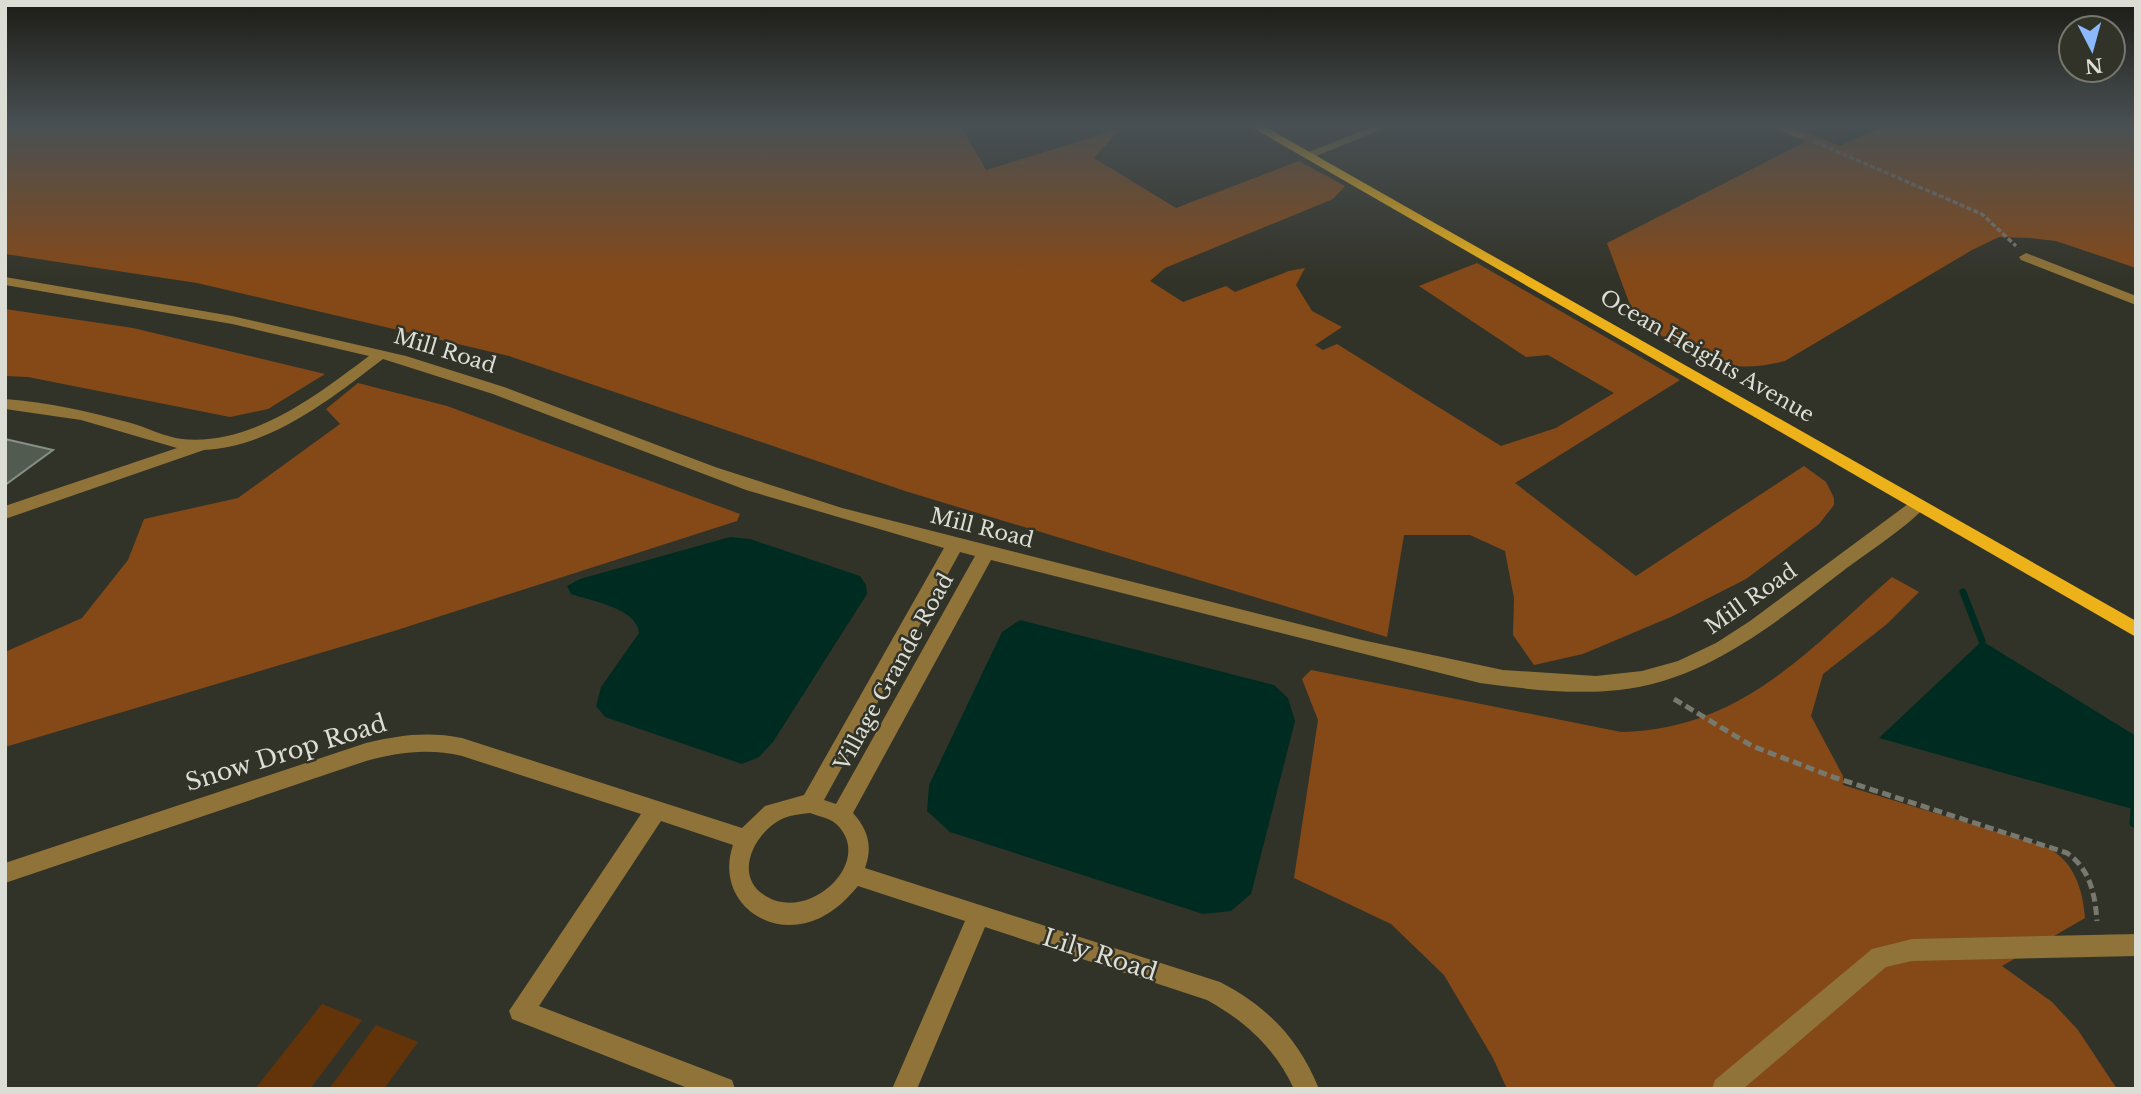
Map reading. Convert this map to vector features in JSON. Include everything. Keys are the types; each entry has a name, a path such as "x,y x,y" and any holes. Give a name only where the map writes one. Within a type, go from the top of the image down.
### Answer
{"main road":[{"name":"Ocean Heights Avenue","path":"1344,176 2136,630"}],"street":[{"path":"2026,257 2136,301"},
{"name":"Mill Road","path":"5,281 177,310 379,355 501,391 693,466 760,489 955,545 1451,669 1558,685 1616,681 1663,673 1703,659 1745,636 1918,505"},
{"path":"5,513 61,492 278,422 332,391 379,355"},
{"path":"5,404 65,411 183,444 215,442"},
{"path":"810,804 955,545"},
{"name":"Village Grande Road","path":"841,814 986,553"},
{"name":"Snow Drop Road","path":"5,873 329,764 403,744 451,744 745,839"},
{"path":"810,804 827,807 841,814 853,825 860,840 860,857 855,875 843,890 827,903 808,911 788,914 769,910 753,902 742,889 737,873 738,856 745,839 757,824 773,813 791,806 810,804"},
{"path":"657,809 521,1011 723,1089"},
{"name":"Lily Road","path":"855,875 1212,990 1266,1024 1293,1058 1307,1089"},
{"path":"904,1089 978,916"},
{"path":"1724,1089 1860,972 1888,955 1912,950 2136,945"}],"path":[{"path":"1894,176 1982,214 2026,257"},
{"path":"1674,699 1752,746 1833,777 2067,853 2078,862 2092,886 2097,921"}],"shaded area":[{"path":"5,176 1124,176 1176,208 1260,176 1327,176 1345,186 1333,199 1165,268 1150,281 1183,302 1226,286 1235,292 1289,271 1305,268 1296,285 1312,311 1342,327 1315,345 1323,350 1337,344 1501,446 1556,428 1614,393 1548,355 1526,357 1419,286 1477,263 1680,380 1515,483 1636,576 1804,466 1826,482 1834,498 1834,505 1819,524 1746,579 1673,616 1583,654 1534,665 1513,635 1514,598 1505,551 1470,535 1404,535 1387,637 905,491 509,356 197,283 5,254"},
{"path":"1738,176 2136,176 2136,268 2056,241 1999,237 1972,250 1785,361 1762,365 1741,366 1706,359 1636,321 1607,243"},
{"path":"5,309 133,328 325,374 268,409 230,417 28,377 5,376"},
{"path":"358,383 447,406 740,514 737,521 394,631 5,747 5,652 82,618 128,560 144,519 238,498 340,424 326,409"},
{"path":"1892,577 1919,592 1887,624 1823,674 1811,716 1843,776 1843,785 2046,847 2064,860 2079,887 2085,918 2002,966 2052,1002 2078,1030 2117,1089 1507,1089 1493,1058 1444,975 1391,924 1294,878 1318,720 1302,679 1311,670 1621,732 1664,728 1702,717 1738,701 1770,681 1801,658"},
{"path":"322,1004 362,1020 310,1089 255,1089"},
{"path":"376,1025 418,1042 384,1089 329,1089"}],"water":[{"path":"730,537 750,539 860,576 866,585 867,594 773,742 759,757 742,764 605,717 596,706 601,687 639,633 630,617 612,607 571,594 567,586 580,579"},
{"path":"1020,620 1274,685 1288,698 1295,721 1251,894 1231,911 1203,914 950,832 927,811 929,785 1002,632"},
{"path":"1982,641 2136,736 2136,810 1879,738"}],"building":[{"path":"5,439 53,450 5,485"}],"waterway":[{"path":"1963,592 1982,641"},
{"path":"2134,823 2135,810"}]}
